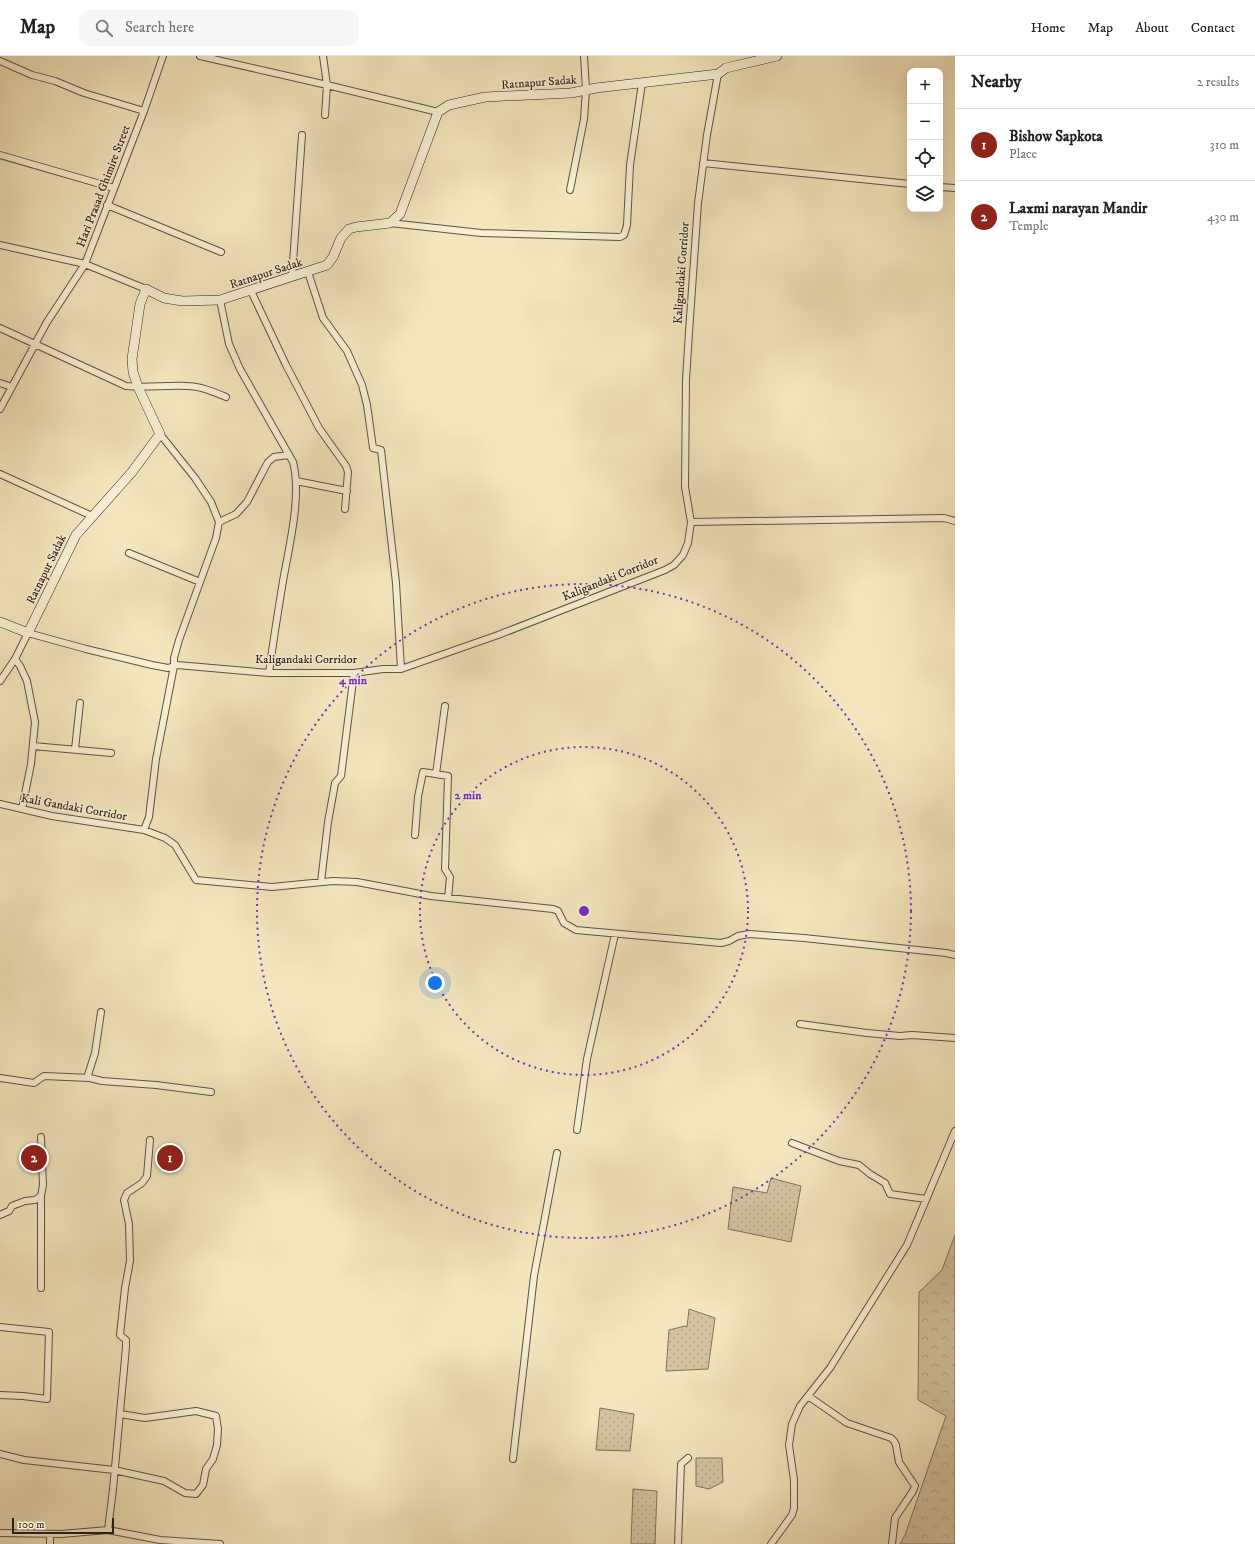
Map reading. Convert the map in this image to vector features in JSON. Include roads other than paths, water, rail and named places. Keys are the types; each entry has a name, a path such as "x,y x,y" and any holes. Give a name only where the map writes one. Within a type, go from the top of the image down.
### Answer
{"main road":[{"path":"718,74 726,68 777,56"},
{"name":"Ratnapur Sadak","path":"438,112 449,105 485,97 571,93 718,74"},
{"path":"390,223 400,214 404,206 438,112"},
{"name":"Ratnapur Sadak","path":"146,289 164,298 182,301 220,300 328,265 334,257 341,238 349,229 390,223"},
{"path":"146,289 140,304 132,359 133,372 138,387 160,434"},
{"name":"Ratnapur Sadak","path":"28,633 76,535 132,472 160,434"},
{"path":"0,622 28,633"}],"street":[{"name":"Hari Prasad Ghimire Street","path":"0,245 85,264 144,111 163,56"},
{"path":"200,56 438,112"},
{"path":"323,56 327,85 325,115"},
{"path":"570,190 584,119 586,90 584,56"},
{"path":"0,61 32,75 55,81 84,93 144,111"},
{"name":"Kaligandaki Corridor","path":"28,633 86,649 168,668 177,665 269,673 354,673 383,669 402,669 498,635 665,570 674,565 683,555 688,543 691,522 685,487 686,380 698,203 718,74"},
{"path":"390,223 481,233 620,237 624,235 627,224 630,165 642,83"},
{"path":"292,277 302,135"},
{"path":"0,155 114,188"},
{"path":"703,163 907,184"},
{"path":"943,187 955,188"},
{"path":"108,205 221,252"},
{"path":"0,409 47,322 85,264 146,289"},
{"path":"308,272 323,318 347,351 362,385 367,405 373,448 381,450 396,583 402,669"},
{"path":"251,291 286,365 319,428 346,466 348,472 345,509"},
{"path":"220,300 229,344 240,369 293,462 296,474 293,529 277,614 269,673"},
{"path":"0,328 126,386 188,386 226,397"},
{"path":"0,383 12,386"},
{"path":"144,830 149,817 156,759 174,666 174,658 179,640 216,538 219,522 211,502 195,478 160,434"},
{"path":"219,522 236,514 247,502 268,462 274,457 289,455"},
{"path":"0,474 92,516"},
{"path":"296,481 347,491"},
{"path":"691,522 944,518 955,521"},
{"path":"129,553 200,582"},
{"path":"0,682 15,660 28,633"},
{"path":"15,660 20,666 27,680 35,722 31,764 22,809"},
{"path":"354,673 340,776 335,783 328,822 321,882 357,882 448,898 553,909 558,910 564,923 576,930 721,943 738,936 750,934 804,938 955,955"},
{"path":"74,749 80,702"},
{"path":"436,774 445,706"},
{"path":"33,746 111,753"},
{"path":"415,835 418,797 422,772 448,776 444,869 450,877 448,898"},
{"name":"Kali Gandaki Corridor","path":"0,804 52,816 144,830 165,838 175,845 196,880 272,887 321,882"},
{"path":"577,1130 587,1059 615,934"},
{"path":"87,1078 95,1053 101,1012"},
{"path":"800,1024 866,1033 955,1038"},
{"path":"0,1078 34,1083 44,1076 87,1078 102,1081 156,1085 211,1092"},
{"path":"771,1544 792,1515 794,1508 794,1480 789,1445 792,1424 800,1406 830,1368 907,1245 955,1131"},
{"path":"41,1137 43,1185 41,1196 41,1288"},
{"path":"108,1530 126,1340 120,1335 125,1288 130,1261 129,1224 124,1200 127,1193 142,1183 147,1176 150,1140"},
{"path":"792,1143 839,1161 859,1165 885,1183 890,1194 926,1199"},
{"path":"513,1459 534,1276 557,1153"},
{"path":"0,1215 9,1211 12,1206 25,1201 35,1200 41,1196"},
{"path":"0,1327 50,1332 47,1399 0,1395"},
{"path":"808,1396 847,1423 891,1438 894,1441 899,1462 915,1486 895,1518 892,1544"},
{"path":"0,1454 24,1460 114,1470 164,1481 185,1493 196,1494 203,1485 206,1469 213,1459 217,1445 218,1429 216,1416 196,1411 145,1418 120,1414"},
{"path":"678,1544 681,1464 688,1458"},
{"path":"0,1533 50,1534 108,1530 160,1540 220,1544"},
{"path":"50,1534 50,1544"}],"place":[{"name":"Laxmi narayan Mandir","path":"34,1158"},
{"name":"Bishow Sapkota","path":"170,1158"}]}
